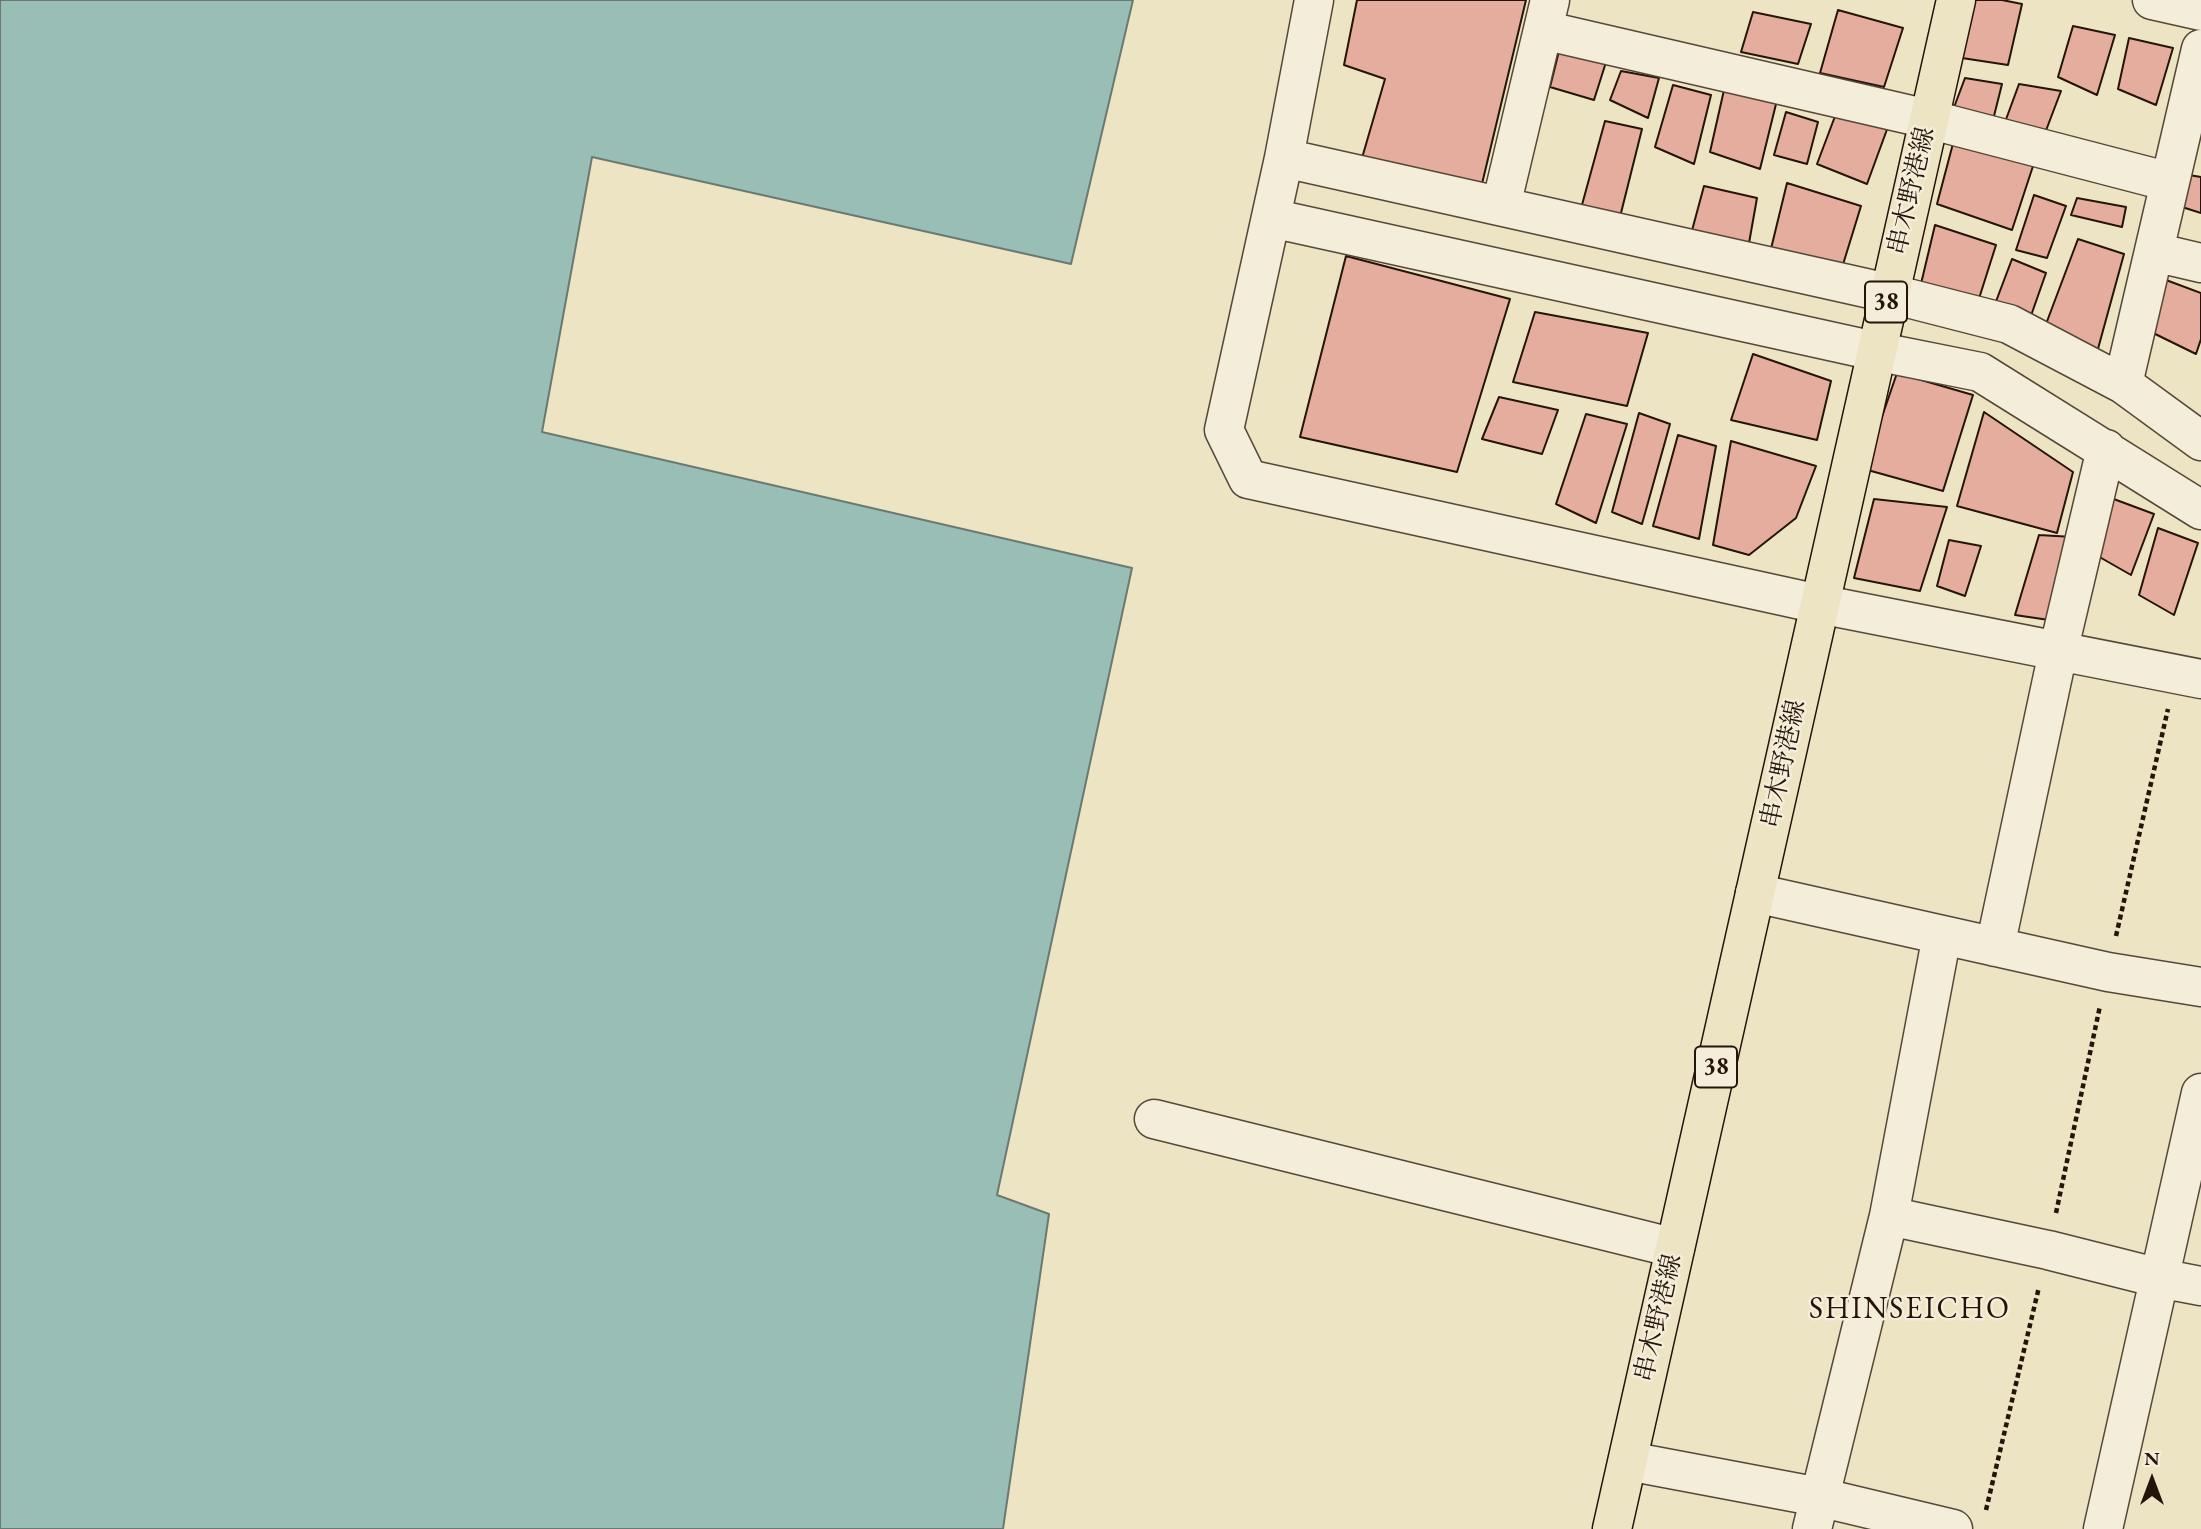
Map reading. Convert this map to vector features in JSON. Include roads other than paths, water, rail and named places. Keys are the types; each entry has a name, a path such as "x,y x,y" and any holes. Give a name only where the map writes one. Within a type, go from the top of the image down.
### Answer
{"main road":[{"name":"串木野港線","path":"1612,1529 1956,0"}],"street":[{"path":"1314,0 1284,158 1224,430 1248,479 1819,604 2188,677"},
{"path":"2152,0 2201,11"},
{"path":"1501,205 1547,15 2170,182"},
{"path":"2123,384 2170,182 2191,139 2201,49"},
{"path":"1284,158 1888,293 2009,324 2123,384 2201,441"},
{"path":"1271,218 1980,372 2201,510"},
{"path":"2154,252 2201,263"},
{"path":"1995,947 2058,652 2106,449"},
{"path":"1755,893 2108,972 2201,987"},
{"path":"1816,1513 1889,1216 1942,935"},
{"path":"2103,1529 2201,1093"},
{"path":"1154,1119 1675,1248"},
{"path":"1889,1216 2201,1286"},
{"path":"1628,1461 1816,1513 1969,1522"}],"water":[{"path":"0,0 1133,0 1071,264 592,157 542,432 1132,568 997,1195 1049,1214 1003,1529 0,1529"}],"district":[{"name":"SHINSEICHO","path":"1910,1310"}]}
